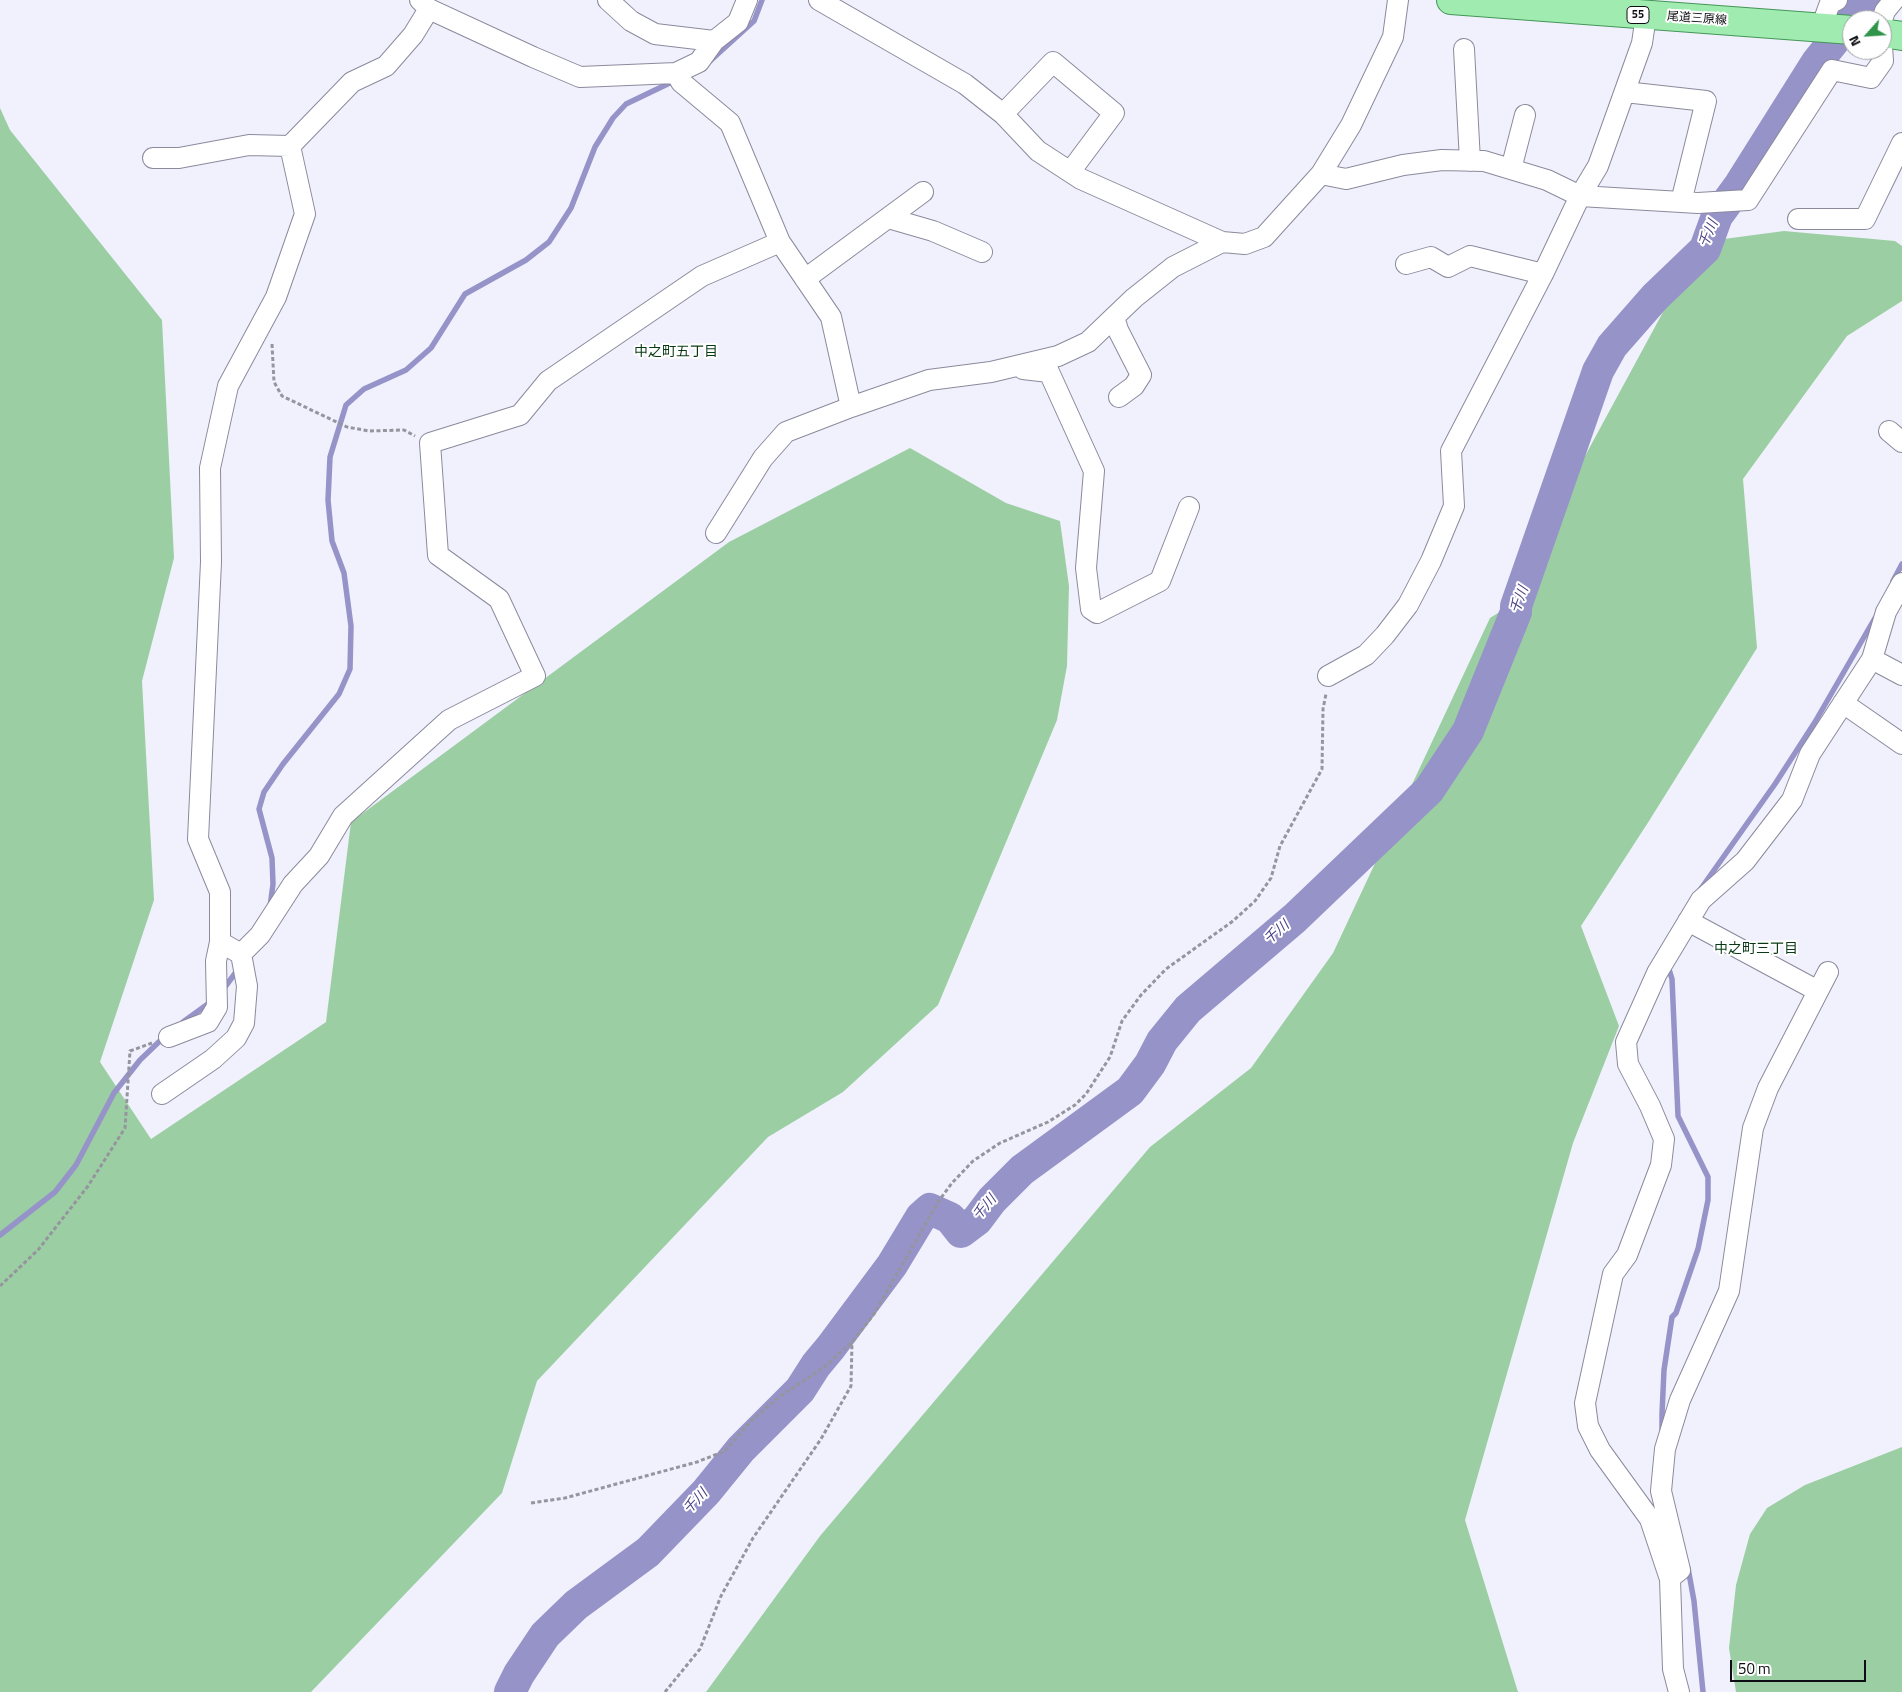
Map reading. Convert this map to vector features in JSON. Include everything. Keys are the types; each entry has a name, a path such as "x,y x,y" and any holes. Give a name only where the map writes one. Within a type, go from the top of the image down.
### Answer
{"main road":[{"name":"尾道三原線","path":"1451,0 1646,16 1828,12 1842,22"}],"street":[{"path":"608,0 631,21 655,34 714,41"},
{"path":"152,158 179,158 249,145 290,146 352,82 386,66 413,35 425,5 533,57 580,76 676,73 699,62 714,41 738,22 747,0"},
{"path":"819,0 965,84 1002,114 1038,151 1081,179 1222,242 1245,244 1264,237 1321,174 1351,124 1393,37 1398,0"},
{"path":"1886,10 1894,0"},
{"path":"1328,676 1366,655 1385,635 1408,605 1431,561 1454,506 1451,452 1543,274 1580,196 1598,166 1642,43 1646,16"},
{"path":"1464,49 1470,161"},
{"path":"1321,174 1346,179 1403,165 1442,160 1484,161 1547,180 1580,196 1681,202 1748,200 1832,70 1871,78 1883,60"},
{"path":"1002,114 1053,62 1114,113 1070,172"},
{"path":"676,73 681,82 730,123 780,242 830,317 851,407"},
{"path":"1625,92 1706,101 1681,202"},
{"path":"1511,169 1525,114"},
{"path":"1798,219 1865,219 1902,143"},
{"path":"169,1037 208,1022 217,1007 216,961 220,942 220,892 198,839 211,562 210,468 228,386 276,296 305,214 290,146"},
{"path":"805,280 923,192"},
{"path":"888,218 932,231 982,252"},
{"path":"241,954 260,935 293,884 319,856 343,816 449,720 535,676 499,598 438,554 430,443 520,414 548,381 702,276 780,242"},
{"path":"716,533 764,458 786,432 928,380 991,372 1058,356 1088,342 1134,298 1173,267 1222,242"},
{"path":"1406,264 1432,257 1448,267 1470,256 1543,274"},
{"path":"1114,317 1118,330 1141,376 1134,386 1120,397"},
{"path":"1012,367 1049,372 1094,471 1086,568 1091,609 1097,614 1160,581 1189,507"},
{"path":"1679,1692 1673,1669 1670,1578 1650,1519 1600,1450 1588,1426 1585,1403 1612,1274 1627,1255 1661,1165 1664,1139 1650,1106 1628,1064 1626,1042 1657,973 1701,900 1745,861 1792,800 1810,754 1872,658 1886,612 1902,583"},
{"path":"1872,658 1902,675"},
{"path":"1843,703 1902,744"},
{"path":"1688,921 1818,991"},
{"path":"162,1094 213,1059 236,1038 244,1023 247,986 241,954 220,942"},
{"path":"1670,1578 1680,1570 1661,1491 1665,1449 1680,1400 1729,1291 1753,1128 1768,1088 1828,972"}],"path":[{"path":"265,317 271,321 274,382 282,396 347,427 369,431 404,430 430,443"},
{"path":"531,1503 565,1498 697,1462 724,1450 751,1421 779,1397 823,1368 852,1342 874,1314 938,1202 952,1183 973,1161 1000,1143 1048,1122 1075,1105 1086,1094 1110,1057 1122,1021 1141,995 1166,969 1233,922 1255,901 1271,878 1280,846 1322,769 1323,709 1328,676"},
{"path":"0,1286 38,1250 88,1186 125,1128 130,1051 169,1037"},
{"path":"665,1692 700,1649 720,1596 749,1547 821,1439 851,1386 852,1342"}],"green space":[{"path":"0,108 10,130 162,320 174,558 142,681 154,900 100,1062 151,1139 326,1022 351,822 729,542 910,448 1006,503 1060,521 1069,586 1067,666 1057,720 938,1005 843,1092 768,1137 537,1381 502,1493 311,1692 0,1692"},
{"path":"1784,231 1895,241 1902,246 1902,301 1847,336 1743,479 1757,648 1581,926 1619,1026 1573,1143 1465,1520 1518,1692 706,1692 820,1536 1150,1147 1251,1068 1333,953 1490,618 1528,594 1585,456 1701,242"},
{"path":"1902,1447 1902,1692 1736,1692 1729,1648 1736,1585 1750,1534 1767,1508 1805,1485"}],"waterway":[{"path":"710,61 754,21 762,0"},
{"name":"千川","path":"510,1692 519,1674 545,1635 576,1605 648,1552 706,1492 741,1449 800,1390 816,1365 892,1265 921,1217 930,1209 950,1218 961,1232 977,1220 992,1200 1022,1170 1130,1091 1150,1064 1162,1041 1188,1009 1295,918 1429,790 1468,731 1516,612 1516,606 1598,371 1612,346 1655,297 1705,249 1717,216 1739,186 1817,62 1867,0"},
{"path":"270,907 273,884 272,858 259,809 264,792 283,764 339,694 350,669 351,626 344,573 332,541 328,500 330,457 346,405 364,389 406,370 431,348 465,294 526,260 549,242 571,208 595,147 613,118 626,104 676,80"},
{"path":"1893,581 1902,564"},
{"path":"1700,890 1775,784 1815,722 1875,618"},
{"path":"1662,1432 1664,1370 1672,1317 1676,1313 1698,1249 1708,1200 1708,1177 1678,1116 1672,979 1668,966"},
{"path":"222,991 239,968"},
{"path":"183,1022 212,1001"},
{"path":"0,1235 55,1192 76,1165 114,1093 140,1060 164,1037"},
{"path":"1688,1568 1694,1601 1703,1692"}],"district":[{"name":"中之町五丁目","path":"676,353"},
{"name":"中之町三丁目","path":"1756,950"}]}
